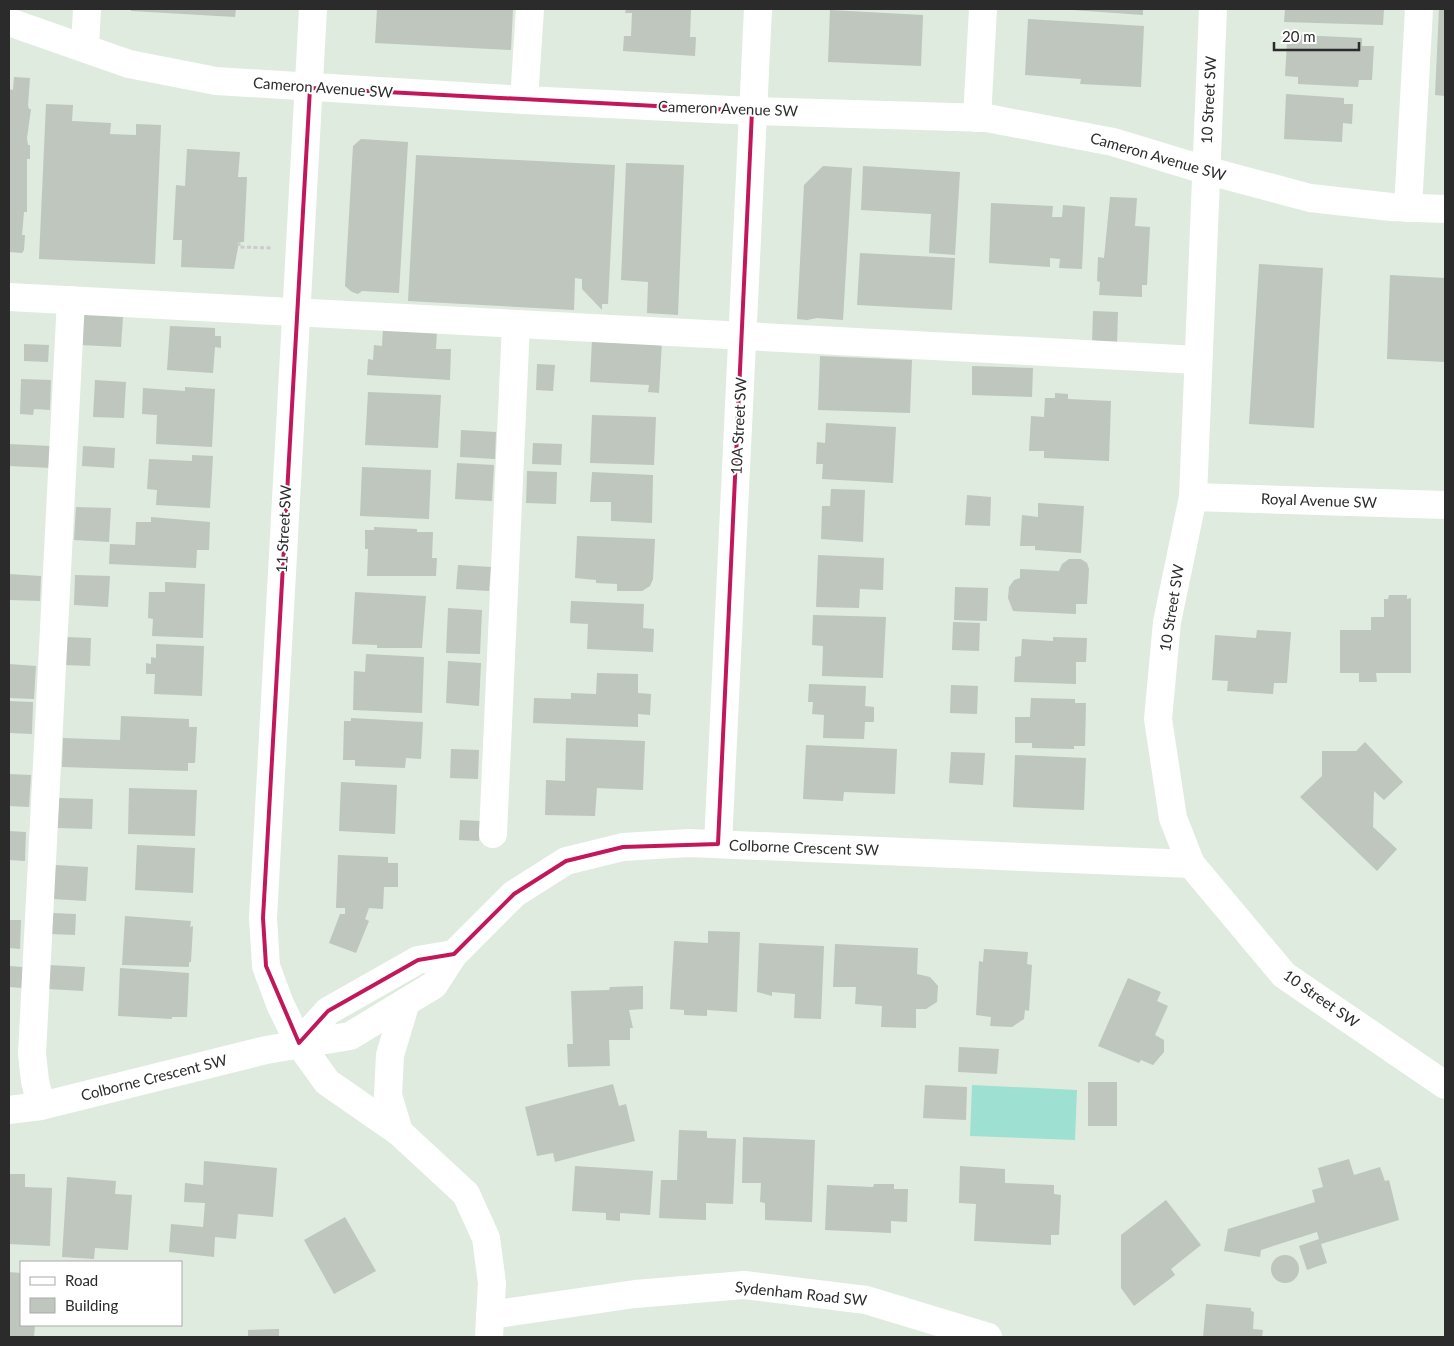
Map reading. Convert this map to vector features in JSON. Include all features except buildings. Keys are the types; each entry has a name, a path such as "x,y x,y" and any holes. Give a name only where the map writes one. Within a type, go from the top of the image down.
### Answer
{"street":[{"path":"85,48 87,9"},
{"name":"11 Street SW","path":"313,9 263,918 266,966 280,1004 299,1043 327,1082 399,1132 466,1194 486,1238 492,1282 489,1326"},
{"path":"524,100 530,9"},
{"name":"10A Street SW","path":"718,844 744,336 752,111 758,9"},
{"path":"977,118 983,9"},
{"name":"10 Street SW","path":"1213,9 1193,497 1167,622 1158,719 1173,818 1191,864 1284,976 1445,1086"},
{"path":"1408,208 1419,9"},
{"name":"Cameron Avenue SW","path":"9,22 129,64 216,81 524,100 752,111 977,118 1113,142 1205,170 1310,198 1408,208 1445,209"},
{"path":"9,296 1198,360"},
{"path":"41,1106 35,1081 32,1054 71,300"},
{"path":"493,834 516,324"},
{"name":"Royal Avenue SW","path":"1193,497 1445,505"},
{"name":"Colborne Crescent SW","path":"9,1110 41,1106 299,1043 350,1036 434,985 454,954 514,894 566,861 623,847 689,842 1191,864"},
{"path":"299,1043 328,1011 352,997 418,960 454,954"},
{"path":"399,1132 388,1095 390,1055 406,1002"},
{"name":"Sydenham Road SW","path":"489,1326 634,1294 744,1285 866,1300 988,1337"}],"path":[{"path":"239,242 239,247 272,248"}],"highlighted area":[{"path":"310,88 752,111 718,844 623,847 566,861 514,894 454,954 418,960 328,1011 299,1043 266,966 263,918"}],"shaded area":[{"path":"972,1085 1077,1090 1075,1140 970,1136"}]}
